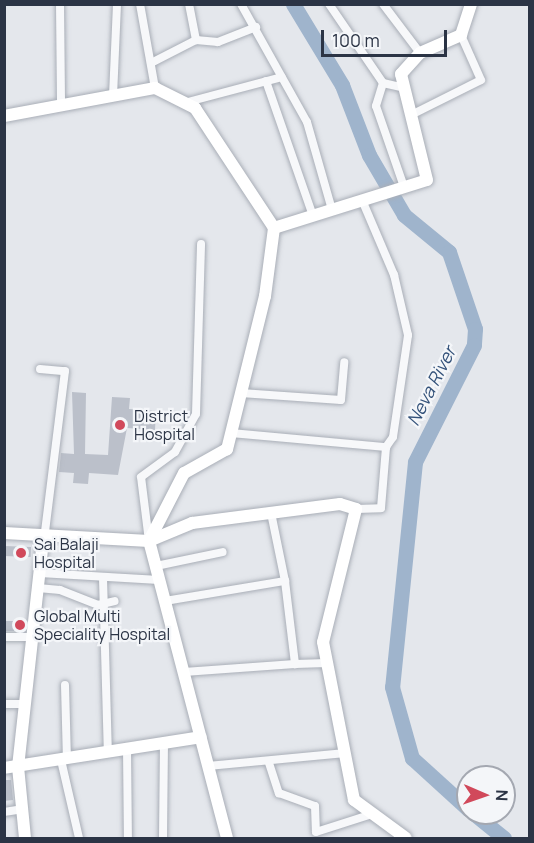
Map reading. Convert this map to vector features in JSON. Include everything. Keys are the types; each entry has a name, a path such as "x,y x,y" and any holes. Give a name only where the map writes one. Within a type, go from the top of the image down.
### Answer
{"street":[{"path":"60,4 61,105"},
{"path":"113,96 117,4"},
{"path":"140,4 155,88"},
{"path":"189,4 196,40"},
{"path":"242,4 307,122 332,210"},
{"path":"329,4 383,82 404,88"},
{"path":"383,4 420,53"},
{"path":"411,115 481,80 461,35 471,4"},
{"path":"151,63 196,40 218,42 256,27"},
{"path":"274,228 427,180 401,74 420,53 461,35"},
{"path":"184,103 282,77"},
{"path":"266,81 313,216"},
{"path":"383,82 376,106 404,187"},
{"path":"4,116 155,88 195,108 274,228 265,296 227,449 184,473 149,541"},
{"path":"4,533 44,539 149,541 192,523 340,504 356,509 381,508 386,447 400,405 408,335 397,285 362,200"},
{"path":"201,244 196,414 175,452 141,477 149,541 228,838"},
{"path":"241,393 338,401 344,362"},
{"path":"25,838 18,767 65,371 40,369"},
{"path":"231,433 386,447"},
{"path":"356,509 323,642 354,800 406,838"},
{"path":"272,513 285,581 295,664"},
{"path":"156,566 223,552"},
{"path":"40,573 159,580"},
{"path":"103,578 111,602 108,752"},
{"path":"165,601 285,581"},
{"path":"38,588 111,602"},
{"path":"4,637 32,637"},
{"path":"184,672 327,663"},
{"path":"65,686 64,760 79,838"},
{"path":"4,704 25,704"},
{"path":"4,768 201,737"},
{"path":"163,838 164,743"},
{"path":"127,749 128,838"},
{"path":"208,766 269,764 345,753"},
{"path":"269,764 279,793 315,806 316,832 372,813"},
{"path":"4,812 22,809"}],"building":[{"path":"72,392 86,393 85,454 108,455 112,397 130,398 129,409 156,411 155,430 127,428 118,475 89,473 88,484 73,483 74,473 59,472 61,453 74,454"},
{"path":"4,546 31,547 31,557 4,556"},
{"path":"4,621 26,621 26,631 4,631"},
{"path":"4,780 11,780 13,800 4,801"}],"waterway":[{"name":"Neva River","path":"293,4 342,85 369,155 404,215 449,252 475,329 474,345 415,462 392,687 412,758 456,798"},
{"name":"Neva River","path":"488,825 504,838"}],"place":[{"name":"District Hospital","path":"120,425"},
{"name":"Sai Balaji Hospital","path":"21,553"},
{"name":"Global Multi Speciality Hospital","path":"20,625"}]}
